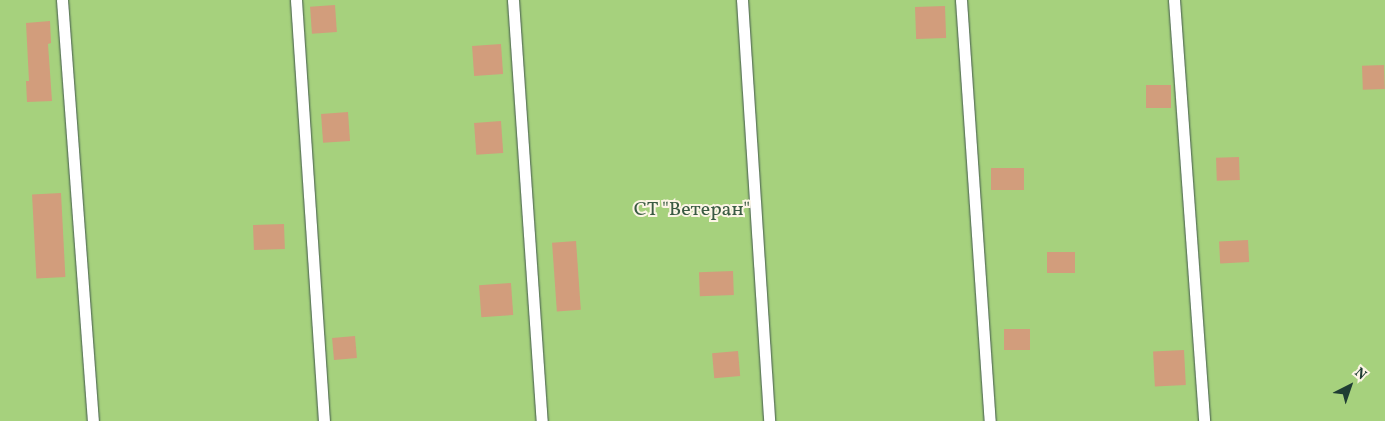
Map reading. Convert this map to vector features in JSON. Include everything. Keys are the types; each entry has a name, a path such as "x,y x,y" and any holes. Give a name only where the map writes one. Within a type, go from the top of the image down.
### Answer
{"lane":[{"path":"62,0 93,421"},
{"path":"296,0 324,421"},
{"path":"513,0 542,421"},
{"path":"742,0 769,421"},
{"path":"961,0 990,421"},
{"path":"1174,0 1204,421"}],"green space":[{"name":"СТ \"Ветеран\"","path":"0,0 1385,0 1385,421 0,421"}],"building":[{"path":"335,5 337,32 312,34 310,7"},
{"path":"945,6 946,38 916,39 915,7"},
{"path":"50,21 51,43 48,44 52,101 27,102 26,81 29,81 26,23"},
{"path":"501,44 503,74 474,76 472,46"},
{"path":"1384,65 1385,89 1363,90 1362,66"},
{"path":"1146,85 1171,85 1171,108 1146,108"},
{"path":"348,112 350,141 323,143 321,114"},
{"path":"501,121 503,153 476,155 474,123"},
{"path":"1239,157 1240,180 1217,181 1216,158"},
{"path":"991,168 1024,168 1024,190 991,190"},
{"path":"61,193 65,277 36,278 32,195"},
{"path":"284,224 285,249 254,250 253,225"},
{"path":"1248,240 1249,262 1220,263 1219,242"},
{"path":"576,241 581,310 557,312 552,243"},
{"path":"1047,252 1075,252 1075,273 1047,273"},
{"path":"733,271 734,295 700,296 699,272"},
{"path":"511,283 513,315 481,317 479,285"},
{"path":"1004,329 1030,329 1030,350 1004,350"},
{"path":"355,336 357,358 334,360 332,338"},
{"path":"1184,350 1186,385 1155,387 1153,352"},
{"path":"738,351 740,376 714,378 712,353"}]}
